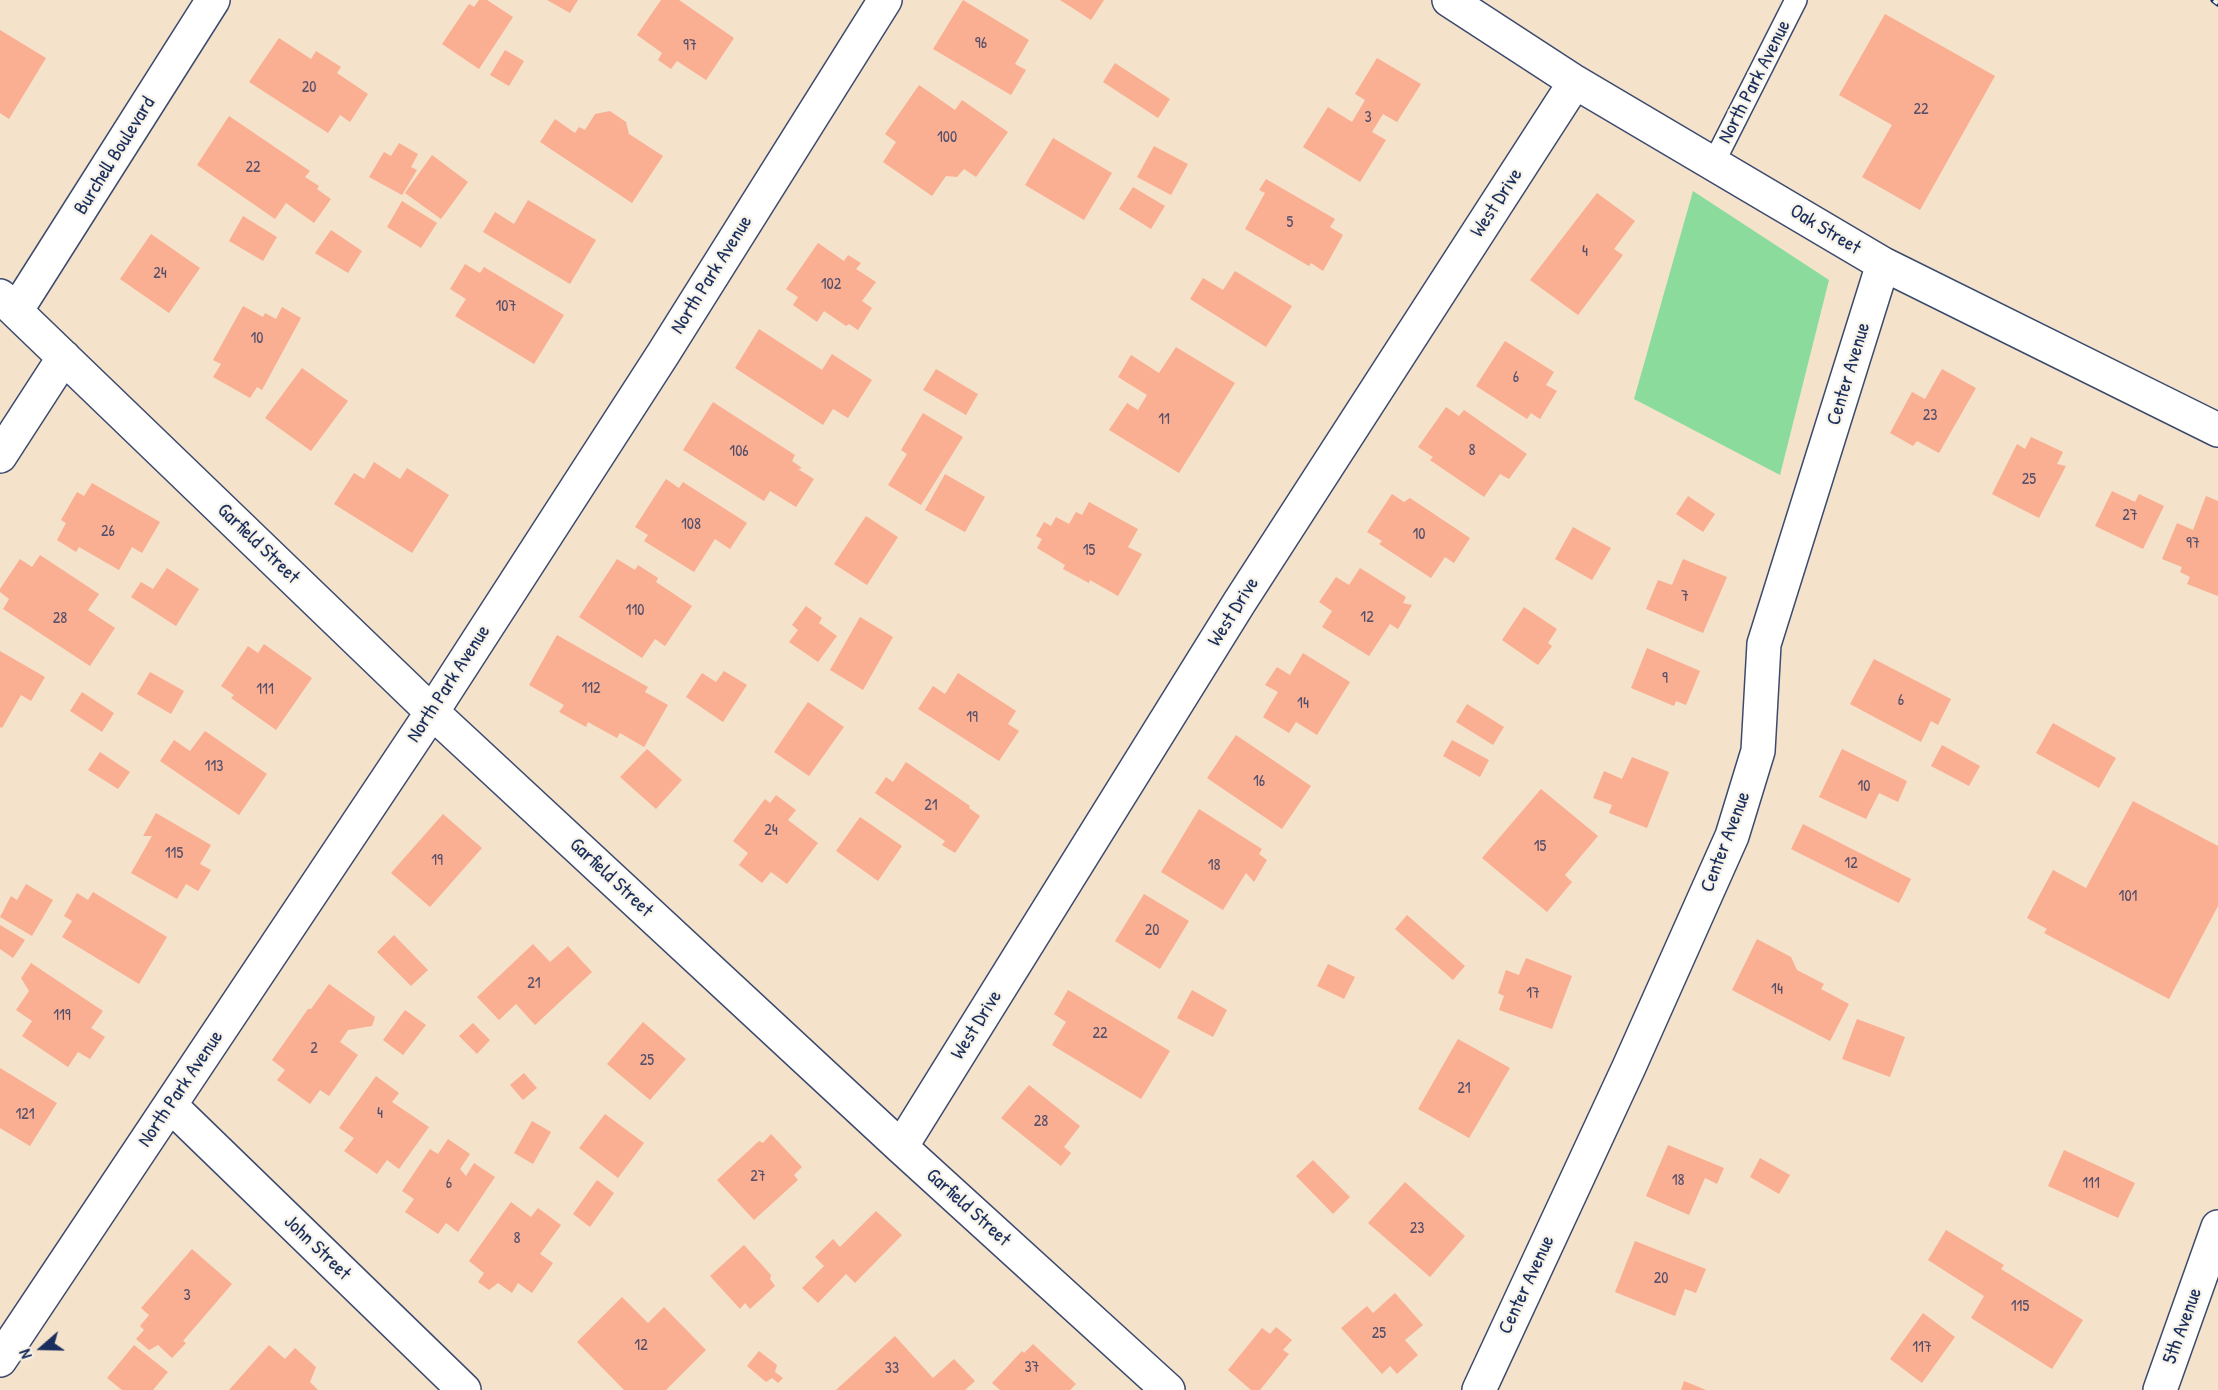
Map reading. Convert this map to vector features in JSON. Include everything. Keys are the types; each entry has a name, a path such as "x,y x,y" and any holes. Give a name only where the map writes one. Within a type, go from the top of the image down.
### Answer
{"street":[{"name":"Burchell Boulevard","path":"8,304 213,0"},
{"name":"North Park Avenue","path":"0,1360 432,712 663,354 885,0"},
{"name":"Oak Street","path":"1449,0 1575,82 1883,264 2218,430"},
{"name":"West Drive","path":"901,1147 1239,603 1575,82"},
{"name":"Center Avenue","path":"1479,1390 1629,1067 1732,836 1758,751 1764,644 1883,264"},
{"name":"Garfield Street","path":"8,304 432,712 901,1147 1168,1390"},
{"path":"0,456 64,357"},
{"name":"John Street","path":"170,1106 464,1390"},
{"name":"5th Avenue","path":"2160,1390 2218,1227"}],"lane":[{"name":"North Park Avenue","path":"1713,164 1796,0"}],"green space":[{"path":"1693,191 1829,280 1780,475 1634,399"}],"building":[{"path":"479,0 487,0 513,17 479,69 442,44 469,4 474,7"},
{"path":"547,0 578,0 570,13"},
{"path":"661,0 679,0 734,38 706,80 677,61 671,69 658,60 662,53 637,35"},
{"path":"963,0 1029,40 1015,64 1026,70 1011,95 933,49"},
{"path":"1060,0 1104,0 1091,20"},
{"path":"1885,14 1995,76 1920,210 1862,177 1892,125 1839,95"},
{"path":"0,30 46,58 9,119 0,113"},
{"path":"279,38 311,59 316,51 341,67 337,73 368,94 350,122 340,115 328,133 249,82"},
{"path":"505,50 524,61 509,86 490,75"},
{"path":"1377,58 1421,84 1397,122 1383,114 1372,132 1386,140 1360,182 1303,147 1328,107 1352,122 1365,100 1355,94"},
{"path":"1115,63 1170,99 1158,118 1103,82"},
{"path":"919,85 955,110 962,100 1008,132 976,177 964,169 957,177 946,176 932,196 883,162 896,142 885,134"},
{"path":"610,111 626,122 629,134 663,156 632,203 540,142 555,119 575,133 579,127 585,130 595,114"},
{"path":"229,116 310,171 305,177 319,186 317,189 331,199 314,223 286,203 275,219 197,165"},
{"path":"1053,138 1112,173 1084,220 1025,185"},
{"path":"399,143 418,154 411,167 417,170 402,195 369,177 384,152 391,156"},
{"path":"1154,146 1188,164 1171,195 1137,177"},
{"path":"432,155 468,182 441,219 405,193"},
{"path":"1266,179 1335,219 1330,227 1343,235 1323,271 1311,263 1309,266 1245,229 1265,193 1259,190"},
{"path":"1133,187 1165,206 1151,229 1119,209"},
{"path":"1597,193 1635,221 1614,249 1623,255 1578,315 1530,280"},
{"path":"528,200 596,240 570,284 483,232 495,212 514,224"},
{"path":"402,201 437,223 421,248 387,227"},
{"path":"243,216 277,237 263,261 229,241"},
{"path":"331,230 362,251 348,273 315,253"},
{"path":"151,234 200,268 169,313 120,279"},
{"path":"818,243 844,261 848,255 861,263 856,269 876,282 862,301 872,308 858,330 849,324 846,326 824,311 817,322 793,305 798,297 786,289"},
{"path":"465,264 480,273 484,267 564,315 534,364 455,316 466,299 450,289"},
{"path":"1235,271 1292,306 1266,347 1190,299 1203,278 1223,290"},
{"path":"243,306 263,317 265,313 276,319 282,307 301,318 262,390 257,387 250,398 213,377 221,364 213,360"},
{"path":"759,329 822,370 832,354 872,380 848,418 833,409 823,425 735,368"},
{"path":"1505,341 1554,372 1546,385 1557,391 1540,419 1531,413 1527,419 1476,386"},
{"path":"1176,347 1235,383 1179,473 1109,430 1127,403 1138,410 1147,395 1118,377 1131,355 1159,373"},
{"path":"302,368 348,401 311,451 265,418"},
{"path":"936,369 978,394 966,415 923,390"},
{"path":"1942,369 1976,388 1939,453 1917,441 1913,446 1890,433 1912,392 1925,399"},
{"path":"713,402 795,455 792,461 802,468 798,469 814,479 796,507 770,491 764,501 683,450"},
{"path":"1446,407 1459,416 1464,410 1527,454 1509,479 1500,474 1484,497 1430,460 1433,457 1418,447"},
{"path":"923,413 963,437 921,505 888,485 907,454 901,450"},
{"path":"2031,437 2063,452 2057,464 2066,466 2039,518 1992,494 2017,444 2025,449"},
{"path":"374,462 400,479 407,468 449,495 412,553 334,504 354,473 364,479"},
{"path":"945,474 985,497 965,532 925,510"},
{"path":"666,479 679,488 683,482 747,523 730,549 715,539 694,572 644,541 648,535 635,527"},
{"path":"92,483 160,522 142,553 132,547 119,570 79,547 76,552 57,540 66,523 61,520 77,492 84,496"},
{"path":"2112,491 2135,502 2139,494 2164,506 2143,549 2095,526"},
{"path":"1392,494 1404,502 1410,498 1470,538 1454,563 1445,557 1431,578 1379,544 1382,541 1367,532"},
{"path":"1688,496 1715,514 1703,532 1676,514"},
{"path":"2206,496 2218,501 2218,596 2187,584 2190,577 2180,572 2182,567 2162,559 2177,523 2193,530"},
{"path":"1089,502 1138,529 1128,547 1142,554 1118,596 1090,580 1089,583 1063,569 1065,565 1037,548 1042,539 1036,536 1044,522 1051,526 1056,517 1069,524 1076,512 1082,515"},
{"path":"866,516 898,537 867,585 834,564"},
{"path":"1573,527 1611,548 1592,580 1555,559"},
{"path":"40,555 99,594 88,610 115,628 90,666 3,609 9,599 0,592 0,589 20,559 32,567"},
{"path":"617,559 635,570 638,565 658,578 656,582 692,606 665,646 655,639 642,658 579,617"},
{"path":"1683,559 1727,577 1703,633 1646,609 1658,580 1672,585"},
{"path":"167,568 199,589 176,626 131,597 141,582 153,589"},
{"path":"1360,568 1406,597 1403,603 1412,605 1398,629 1390,624 1369,656 1322,627 1332,611 1319,602 1336,577 1349,585"},
{"path":"806,606 822,618 819,623 837,636 818,662 789,642 798,630 792,625"},
{"path":"1524,607 1557,629 1548,643 1552,646 1538,665 1502,640"},
{"path":"860,617 893,637 863,690 830,670"},
{"path":"557,635 648,687 645,692 668,705 644,747 620,733 617,738 588,722 586,727 559,712 564,705 529,685"},
{"path":"264,644 312,678 276,730 231,698 234,695 221,686 248,646 258,653"},
{"path":"1647,648 1700,671 1686,705 1676,701 1674,706 1631,688"},
{"path":"0,651 45,677 31,701 21,695 2,728 0,727"},
{"path":"1303,653 1350,682 1317,735 1296,722 1289,733 1263,717 1278,692 1265,685 1277,667 1290,675"},
{"path":"1874,659 1951,699 1938,725 1931,721 1921,742 1850,704"},
{"path":"724,671 747,685 723,722 686,697 702,673 716,682"},
{"path":"150,672 184,691 171,714 137,694"},
{"path":"958,673 1016,711 1008,724 1019,731 999,761 918,709 933,686 945,694"},
{"path":"82,692 114,713 102,732 70,711"},
{"path":"808,702 844,727 809,776 774,752"},
{"path":"1467,704 1504,727 1493,745 1456,722"},
{"path":"2053,723 2116,758 2099,788 2036,753"},
{"path":"205,731 267,774 239,815 160,761 174,740 190,751"},
{"path":"1236,735 1311,786 1282,829 1207,778"},
{"path":"1452,740 1489,760 1480,777 1443,756"},
{"path":"1942,745 1980,766 1969,786 1931,766"},
{"path":"647,749 682,780 656,809 620,777"},
{"path":"1842,749 1907,781 1898,802 1879,793 1866,819 1819,797"},
{"path":"100,752 130,772 118,789 88,770"},
{"path":"1632,757 1669,772 1647,828 1609,813 1612,805 1593,798 1604,771 1622,779"},
{"path":"906,762 970,806 969,808 980,816 955,853 942,845 945,841 875,793 886,777 893,782"},
{"path":"1541,789 1598,836 1565,875 1572,882 1547,912 1482,858"},
{"path":"776,795 796,810 788,820 818,843 787,884 771,872 762,883 739,865 748,853 733,841 765,799 770,803"},
{"path":"2133,801 2218,846 2218,906 2169,999 2044,933 2047,929 2027,918 2053,870 2086,888"},
{"path":"1199,809 1262,849 1259,854 1267,860 1254,882 1246,873 1223,910 1161,872"},
{"path":"156,813 211,845 200,864 211,870 198,891 186,884 177,899 131,873 152,836 143,836"},
{"path":"443,814 482,848 430,907 391,873"},
{"path":"860,817 902,846 878,881 836,851"},
{"path":"1803,824 1911,879 1899,903 1791,849"},
{"path":"26,884 53,900 32,936 0,917 11,896 17,900"},
{"path":"93,892 167,937 139,984 62,937 72,921 64,916 77,893 88,900"},
{"path":"1144,894 1189,921 1160,969 1115,941"},
{"path":"1407,915 1465,966 1453,980 1395,929"},
{"path":"0,925 25,940 13,958 0,949"},
{"path":"394,935 428,970 411,986 377,952"},
{"path":"1757,939 1791,957 1797,970 1824,984 1821,989 1849,1004 1830,1041 1732,990"},
{"path":"533,944 550,962 568,946 592,972 535,1025 516,1004 499,1020 477,997"},
{"path":"1526,958 1572,976 1552,1029 1499,1010 1504,996 1498,993 1506,970 1519,975"},
{"path":"31,963 103,1011 91,1028 105,1037 90,1059 78,1052 68,1067 22,1036 32,1021 16,1010 29,991 21,978"},
{"path":"1328,964 1355,977 1344,999 1317,986"},
{"path":"329,984 375,1017 372,1026 348,1030 340,1042 358,1055 329,1096 320,1090 310,1104 277,1080 285,1070 272,1060 308,1009 311,1009"},
{"path":"1068,990 1170,1051 1141,1099 1052,1045 1066,1022 1054,1014"},
{"path":"1192,990 1227,1010 1213,1037 1177,1018"},
{"path":"405,1010 426,1025 403,1055 383,1040"},
{"path":"1857,1019 1905,1037 1890,1077 1842,1059"},
{"path":"643,1022 686,1059 650,1100 607,1064"},
{"path":"473,1023 490,1040 477,1054 459,1036"},
{"path":"1458,1039 1510,1068 1469,1138 1418,1109"},
{"path":"0,1068 57,1103 30,1146 0,1128"},
{"path":"524,1073 537,1088 523,1100 510,1085"},
{"path":"376,1076 399,1093 392,1102 429,1127 399,1169 387,1160 377,1174 344,1151 354,1138 339,1128"},
{"path":"1029,1085 1080,1126 1064,1147 1071,1153 1061,1166 1001,1118"},
{"path":"605,1114 644,1143 618,1178 579,1148"},
{"path":"532,1121 551,1132 533,1164 514,1153"},
{"path":"771,1134 802,1167 794,1175 798,1180 754,1220 717,1180 759,1141 763,1143"},
{"path":"448,1139 470,1154 460,1169 466,1176 474,1163 495,1177 458,1232 446,1223 438,1234 405,1212 414,1199 402,1191 430,1149 438,1154"},
{"path":"1668,1145 1724,1168 1717,1184 1705,1178 1689,1215 1646,1196"},
{"path":"2064,1150 2135,1183 2118,1218 2048,1186"},
{"path":"1760,1158 1790,1175 1779,1194 1750,1177"},
{"path":"1313,1160 1350,1197 1333,1214 1296,1176"},
{"path":"597,1180 614,1193 590,1227 573,1214"},
{"path":"1405,1182 1465,1236 1430,1277 1368,1223"},
{"path":"511,1202 531,1217 538,1208 561,1225 540,1254 553,1263 532,1293 518,1283 512,1293 498,1283 489,1290 478,1282 484,1273 469,1261"},
{"path":"876,1211 902,1235 855,1283 846,1274 818,1303 802,1288 824,1266 815,1257 833,1239 840,1247"},
{"path":"1946,1230 2004,1265 2001,1269 2083,1320 2052,1369 1971,1318 1984,1296 1928,1260"},
{"path":"1635,1241 1706,1269 1696,1293 1685,1289 1675,1316 1615,1292"},
{"path":"744,1245 771,1275 770,1279 775,1286 750,1309 745,1303 740,1309 710,1276"},
{"path":"192,1249 232,1284 183,1341 186,1343 172,1358 158,1345 149,1350 136,1339 144,1330 140,1326 149,1315 141,1308"},
{"path":"1395,1293 1423,1325 1405,1340 1418,1355 1397,1374 1390,1366 1382,1374 1341,1328 1367,1306 1373,1313"},
{"path":"622,1297 648,1323 664,1307 706,1350 666,1390 624,1390 577,1342"},
{"path":"1923,1313 1955,1337 1922,1383 1890,1359"},
{"path":"1276,1327 1292,1340 1283,1350 1289,1354 1260,1390 1251,1390 1228,1370 1262,1328 1270,1334"},
{"path":"895,1336 933,1378 954,1359 975,1381 965,1390 836,1390"},
{"path":"1033,1344 1076,1384 1070,1390 1000,1390 992,1383 1022,1351 1024,1353"},
{"path":"134,1345 168,1372 153,1390 122,1390 107,1378"},
{"path":"269,1345 285,1359 295,1348 316,1367 310,1382 318,1390 229,1390"},
{"path":"759,1351 777,1365 775,1372 783,1378 778,1383 772,1378 766,1382 747,1366"},
{"path":"1684,1381 1706,1390 1681,1390"}],"railway":[{"path":"2214,0 2218,3"}]}
